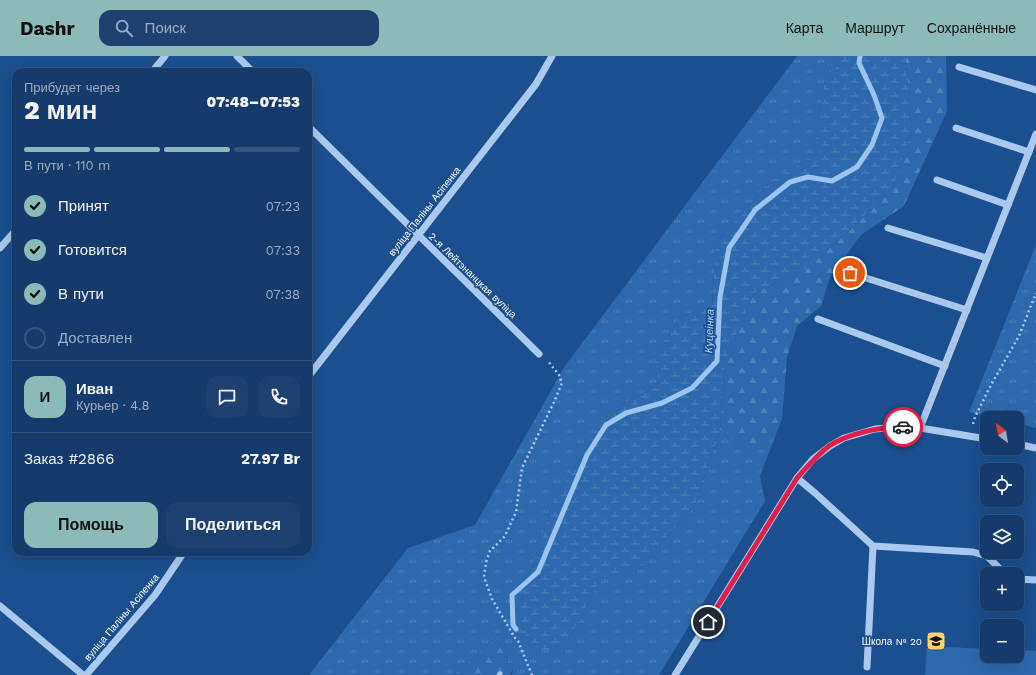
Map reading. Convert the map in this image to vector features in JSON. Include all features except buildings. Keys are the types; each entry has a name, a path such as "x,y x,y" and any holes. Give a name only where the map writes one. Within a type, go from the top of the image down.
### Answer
{"street":[{"path":"155,68 165,56"},
{"path":"237,56 249,68"},
{"name":"вуліца Паліны Асіпенка","path":"312,372 536,84 552,56"},
{"path":"959,67 1036,90"},
{"path":"956,128 1029,152"},
{"name":"2-я Лейтэнанцкая вуліца","path":"312,130 539,354"},
{"path":"920,428 1036,134"},
{"path":"937,180 1008,205"},
{"path":"888,228 987,258"},
{"path":"0,248 12,234"},
{"path":"850,273 967,310"},
{"path":"818,319 945,366"},
{"path":"675,675 797,478 813,459 830,446 844,438 875,429 897,427 920,428 980,438"},
{"path":"1024,445 1036,448"},
{"path":"797,478 873,546 973,552 987,556 998,567"},
{"path":"867,667 873,546"},
{"name":"вуліца Паліны Асіпенка","path":"84,675 154,595 181,556"},
{"path":"1024,579 1036,580"},
{"path":"0,606 84,675"}],"path":[{"path":"970,436 975,417 991,385 1019,336 1036,293"},
{"path":"532,675 518,641 492,599 484,577 486,562 490,551 504,536 516,512 522,468 562,383 560,375 546,358 539,354"}],"green space":[{"path":"797,56 842,56 837,66 825,79 815,140 818,153 770,181 716,243 712,306 680,317 654,356 658,386 610,411 555,498 517,612 532,651 564,648 602,578 641,567 695,505 720,430 750,454 782,419 760,476 765,501 659,675 512,675 513,669 496,638 454,675 309,675 408,548 475,525 565,366"},
{"path":"842,56 905,56 912,131 893,187 850,230 805,270 754,293 725,362 720,430 695,505 641,567 602,578 564,648 532,652 517,612 555,498 610,411 658,386 654,356 680,317 712,306 716,243 770,181 818,153 815,140 825,79 837,66"},
{"path":"905,56 946,56 947,111 904,206 861,235 830,277 821,306 797,326 787,357 782,419 750,454 720,430 725,362 754,293 805,270 850,230 893,187 912,131"},
{"path":"1036,245 1036,428 1024,425 1024,411 980,411 980,415 969,412"},
{"path":"496,638 513,669 510,675 454,675"},
{"path":"927,646 980,649 980,663 1024,663 1024,650 1036,651 1036,675 925,675"}],"waterway":[{"name":"Куцеінка","path":"516,629 513,625 512,595 538,572 587,455 606,425 626,413 662,403 692,388 717,361 720,297 729,248 755,210 790,182 808,177 832,181 857,167 872,145 882,118 874,95 859,63 860,56"}],"way so far":[{"path":"850,273 967,310 920,428 903,427"}],"place":[{"name":"Школа № 20","path":"936,641"}],"route":[{"path":"708,622 797,478 813,459 830,446 844,438 875,429 903,427"}]}
